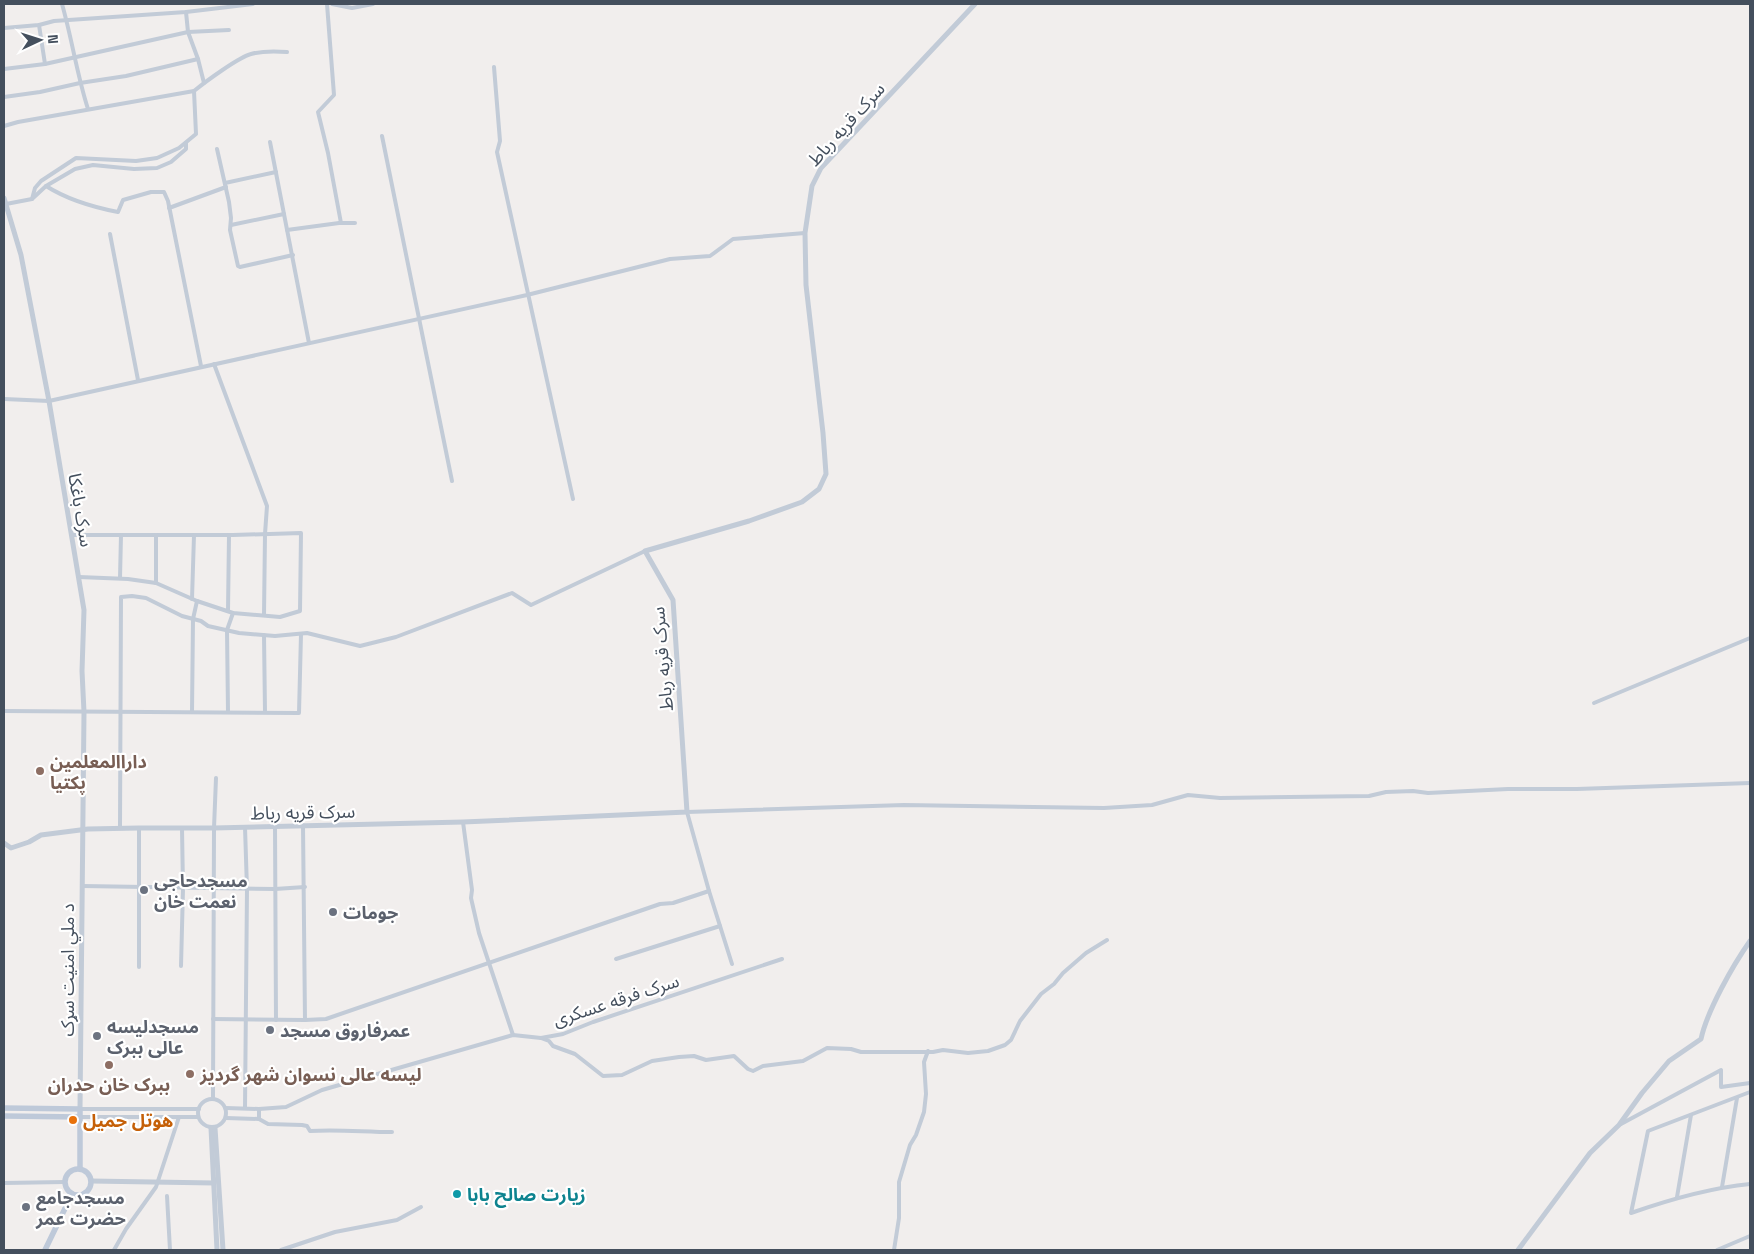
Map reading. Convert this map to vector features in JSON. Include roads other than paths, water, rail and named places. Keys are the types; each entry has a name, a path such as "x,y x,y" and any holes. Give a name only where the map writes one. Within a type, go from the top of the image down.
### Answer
{"main road":[{"path":"4,1108 80,1109 80,1169"},
{"path":"4,1116 80,1117"},
{"path":"80,1169 87,1173 91,1181 85,1193 76,1195 68,1191 64,1182 67,1174 80,1169"},
{"path":"45,1250 72,1194"}],"street":[{"path":"62,4 88,110"},
{"path":"210,9 215,4"},
{"path":"4,28 67,20 186,12 252,4"},
{"path":"328,4 334,95 318,112 341,223"},
{"path":"332,4 352,8 372,4"},
{"name":"سرک قریه رباط","path":"4,843 11,848 29,842 41,835 88,829 462,822 687,812 674,600 645,551 784,509 802,502 819,489 826,474 806,285 805,233 812,186 821,168 975,4"},
{"path":"186,12 188,32 204,83"},
{"path":"39,25 45,64"},
{"path":"4,69 45,64 188,32 229,30"},
{"path":"4,126 194,91 250,54 274,51 287,52"},
{"path":"4,97 40,92 80,82 126,76 198,59"},
{"path":"494,66 500,141 497,152 573,500"},
{"path":"32,199 35,188 41,181 76,158 136,161 157,158 179,148 196,134 194,91"},
{"path":"382,136 452,481"},
{"path":"6,204 32,199 46,186 75,169 93,165 134,169 157,168 171,162 186,149 186,142"},
{"path":"270,142 309,343"},
{"path":"217,149 232,218 231,225 237,264 240,267 293,255"},
{"path":"170,208 225,185 276,172"},
{"path":"46,186 55,192 92,207 118,212 123,200 151,192 164,192 170,208 202,366"},
{"name":"سرک باغکا","path":"4,198 21,255 49,401 84,610 82,831"},
{"path":"231,225 284,214"},
{"path":"287,230 355,223"},
{"path":"4,399 49,401 527,295 670,259 710,256 734,239 805,233"},
{"path":"110,234 138,380"},
{"path":"214,364 267,506 264,615"},
{"path":"72,535 301,533 300,611 280,617 233,613 197,601 156,583 120,578 79,577"},
{"path":"120,578 121,535"},
{"path":"156,535 156,583"},
{"path":"192,599 194,535"},
{"path":"228,611 229,535"},
{"path":"120,828 122,596 146,598 182,616 201,621 208,626 226,630 264,635 307,633 360,646 396,637 512,593 531,605 645,551"},
{"path":"192,712 192,619 197,601"},
{"path":"228,712 226,630 233,613"},
{"path":"4,711 300,713 301,634"},
{"path":"264,635 265,712"},
{"path":"1594,703 1750,638"},
{"path":"213,1099 214,828 216,778"},
{"path":"732,964 687,812 904,805 1104,808 1152,805 1188,795 1220,798 1369,796 1386,792 1413,791 1428,793 1750,782"},
{"path":"462,822 472,890 471,898 479,933 490,961 513,1035"},
{"path":"303,825 305,1020"},
{"path":"275,826 276,1020"},
{"path":"244,827 247,889 246,1108"},
{"path":"139,828 139,967"},
{"path":"181,966 182,828"},
{"name":"د ملي امنیت سړک","path":"80,1109 82,831"},
{"path":"82,886 183,889 276,889 305,887"},
{"path":"213,1019 326,1019 660,904 673,903 709,891"},
{"path":"616,959 720,926"},
{"path":"541,1038 549,1040 553,1046 575,1054 603,1076 622,1075 652,1061 694,1056 706,1060 734,1056 748,1069 753,1071 762,1066 803,1061 827,1048 851,1049 861,1052 933,1052 944,1050 968,1053 988,1051 1005,1045 1010,1040 1020,1021 1041,994 1086,953 1106,940"},
{"path":"1518,1250 1590,1153 1619,1125 1642,1093 1669,1061 1701,1039 1704,1024 1740,955 1750,941"},
{"name":"سرک فرقه عسکری","path":"226,1108 259,1109 286,1107 322,1090 513,1035 541,1038 563,1034 782,959"},
{"path":"894,1250 899,1218 899,1182 910,1146 924,1112 926,1094 924,1062 928,1051"},
{"path":"1619,1125 1721,1070 1721,1086 1750,1083"},
{"path":"1750,1092 1648,1131 1631,1213 1677,1197 1722,1187 1750,1184"},
{"path":"1722,1187 1737,1098"},
{"path":"213,1099 221,1102 226,1108 226,1118 222,1124 213,1128 203,1124 198,1117 198,1109 203,1102 213,1099"},
{"path":"80,1109 198,1109"},
{"path":"259,1109 259,1119"},
{"path":"1677,1197 1691,1116"},
{"path":"80,1117 198,1117"},
{"path":"114,1250 158,1182 178,1117"},
{"path":"226,1118 259,1119 268,1124 302,1125 307,1126 310,1131 392,1132"},
{"path":"213,1128 217,1250"},
{"path":"213,1128 223,1250"},
{"path":"91,1181 214,1183"},
{"path":"4,1183 64,1182"},
{"path":"167,1196 170,1250"},
{"path":"281,1250 335,1232 398,1220 421,1207"},
{"path":"1717,1250 1750,1236"}],"place":[{"name":"داراالمعلمین پکتیا","path":"40,771"},
{"name":"مسجدحاجی نعمت خان","path":"144,890"},
{"name":"جومات","path":"333,912"},
{"name":"عمرفاروق مسجد","path":"270,1030"},
{"name":"مسجدلیسه عالی ببرک","path":"97,1036"},
{"name":"ببرک خان حدران","path":"109,1065"},
{"name":"لیسه عالی نسوان شهر گردیز","path":"190,1074"},
{"name":"هوتل جمیل","path":"73,1120"},
{"name":"زیارت صالح بابا","path":"457,1194"},
{"name":"مسجدجامع حضرت عمر","path":"26,1207"}]}
